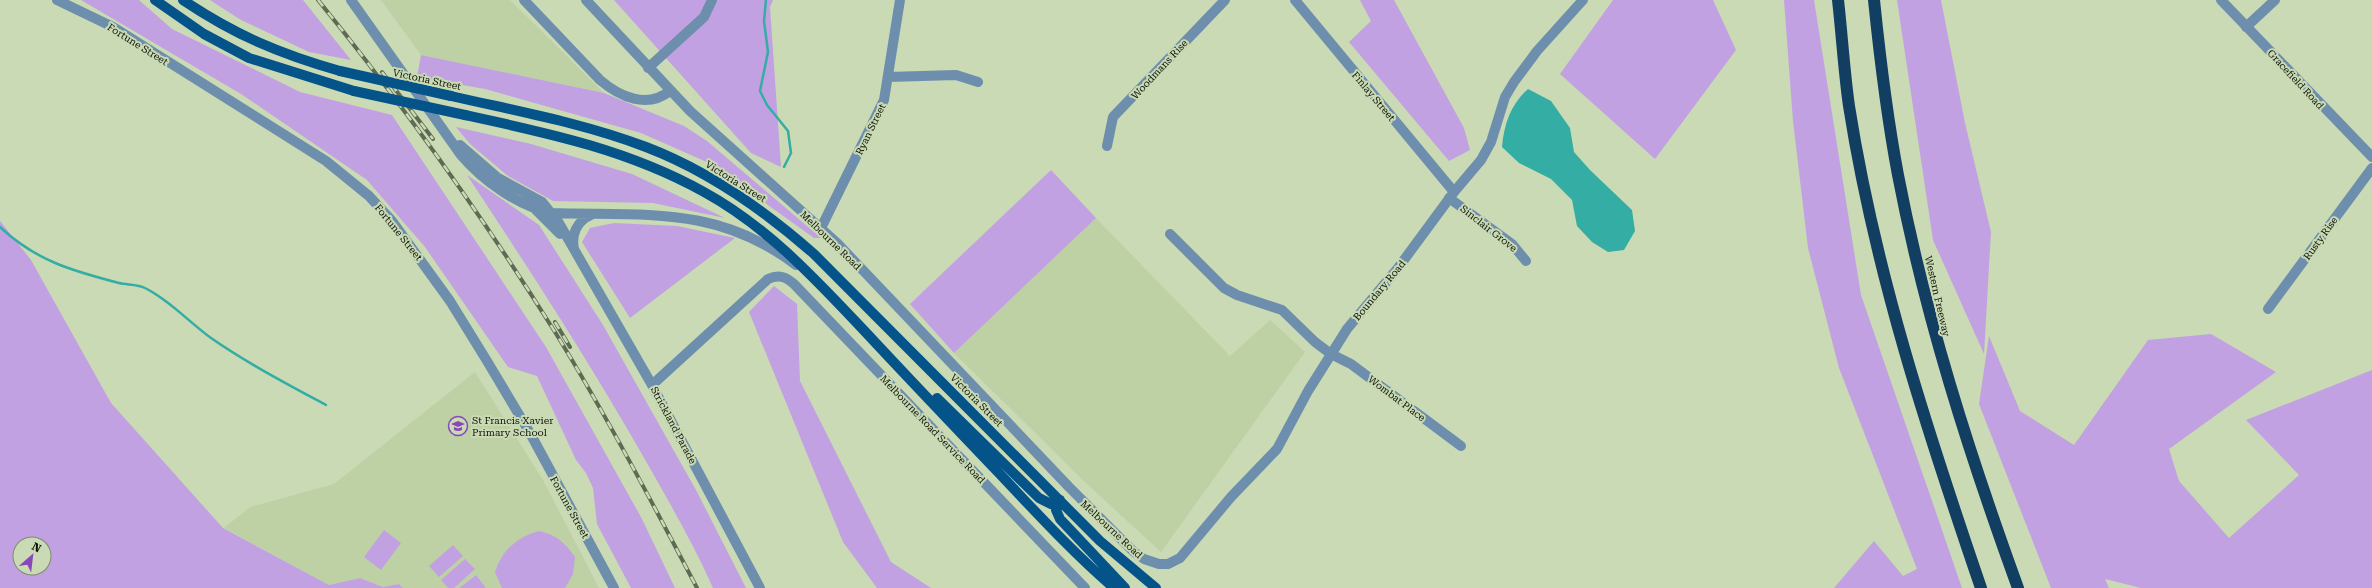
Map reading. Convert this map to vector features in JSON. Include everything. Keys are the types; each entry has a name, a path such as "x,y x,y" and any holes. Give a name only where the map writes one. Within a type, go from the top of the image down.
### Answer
{"highway":[{"path":"1838,0 1849,106 1882,269 1895,319 1936,457 1981,588"},
{"name":"Western Freeway","path":"1874,0 1883,83 1898,176 1939,350 1981,486 2018,588"}],"main road":[{"path":"155,0 204,34 249,58 354,91 577,141 623,155 666,173 711,196 768,235 1034,494 1046,503 1053,503 1060,500"},
{"name":"Victoria Street","path":"184,0 212,19 257,43 300,60 340,71 566,122 646,147 688,166 743,197 781,225 814,254 1100,541 1156,588"},
{"path":"846,311 1057,534 1114,588"},
{"path":"1060,500 1056,510 1060,519 1125,588"}],"street":[{"name":"Fortune Street","path":"58,0 114,27 326,162 348,178 378,206 411,244 458,313 530,433 614,588"},
{"name":"Strickland Parade","path":"351,0 440,123 461,155 477,172 489,182 526,203 552,213"},
{"path":"524,0 600,80 614,91 635,99 648,101 659,99 670,91"},
{"name":"Melbourne Road","path":"586,0 670,91 728,148 821,228 1069,487 1134,552 1144,559 1159,564"},
{"path":"648,68 704,17 712,0"},
{"name":"Ryan Street","path":"821,228 884,100 900,0"},
{"name":"Woodmans Rise","path":"1107,146 1113,117 1225,0"},
{"name":"Finlay Street","path":"1295,0 1451,195"},
{"name":"Boundary Road","path":"1159,564 1168,564 1180,558 1231,497 1277,449 1331,354 1353,322 1398,268 1451,195 1484,155 1491,142 1505,97 1514,82 1536,51 1583,0"},
{"name":"Gracefield Road","path":"2221,0 2372,157"},
{"path":"2246,27 2275,0"},
{"path":"888,76 956,75 978,82"},
{"name":"Strickland Parade","path":"440,123 481,164 504,182 538,199 552,213 652,385 760,588"},
{"name":"Rusty Rise","path":"2268,309 2372,168"},
{"name":"Sinclair Grove","path":"1451,195 1512,244 1526,260"},
{"name":"Strickland Parade","path":"526,203 555,228 582,265"},
{"path":"552,213 673,216 724,226 768,247 813,279"},
{"path":"577,255 573,242 576,227 585,218 599,214"},
{"name":"Wombat Place","path":"1170,234 1224,288 1237,295 1282,310 1331,354 1351,364 1462,446"},
{"name":"Melbourne Road Service Road","path":"652,385 763,284 778,276 788,279 1085,588"},
{"path":"1060,500 1069,487"}],"shaded area":[{"path":"81,0 139,0 172,29 300,92 392,115 546,347 642,519 675,588 631,588 597,524 593,488 586,473 576,460 537,376 508,367 425,247 367,180 241,94"},
{"path":"210,0 303,0 351,60 309,52 241,20"},
{"path":"381,0 510,0 604,93 421,55"},
{"path":"614,0 773,0 770,7 781,167 751,153"},
{"path":"1360,0 1394,0 1464,128 1470,150 1449,161 1349,42 1371,21"},
{"path":"1613,0 1713,0 1736,50 1655,159 1560,74"},
{"path":"1784,0 1814,0 1861,295 1962,588 1834,588 1874,541 1903,576 1917,569 1839,368 1808,248 1793,121"},
{"path":"1897,0 1941,0 1965,123 1991,232 1984,354 1933,240"},
{"path":"421,55 604,93 684,126 707,141 821,238 814,238 709,163 641,133 485,89 417,77"},
{"path":"456,127 531,144 632,174 725,218 653,203 553,201 508,176 470,144"},
{"path":"1051,170 1096,218 954,353 910,304"},
{"path":"467,175 539,225 603,325 696,490 746,588 713,588 676,514 585,358"},
{"path":"1096,218 1230,356 1270,320 1305,352 1161,552 1087,484 954,353"},
{"path":"0,221 31,260 111,403 223,528 329,585 360,578 383,587 399,584 403,588 0,588"},
{"path":"614,223 677,226 735,238 630,318 582,242 590,228"},
{"path":"774,286 797,304 800,381 891,562 931,588 877,588 843,542 749,312"},
{"path":"2211,334 2276,372 2169,449 2179,481 2229,538 2299,475 2246,420 2372,370 2372,588 2141,588 2105,579 2109,588 2051,588 1979,404 1989,336 2020,411 2074,445 2148,340"},
{"name":"St Francis Xavier Primary School","path":"475,372 543,480 599,588 486,588 475,575 459,588 403,588 399,584 383,587 360,578 329,585 224,528 250,507 334,484"},
{"path":"384,530 401,543 381,570 364,557"},
{"path":"539,531 556,537 575,557 573,574 565,588 502,588 495,572 502,557 517,541"},
{"path":"453,545 463,556 439,577 429,566"},
{"path":"465,559 475,569 454,588 448,588 441,580"},
{"path":"476,575 486,588 459,588"}],"water":[{"path":"1528,89 1551,101 1570,128 1574,152 1590,170 1632,210 1635,231 1624,250 1608,252 1592,242 1577,226 1572,200 1551,179 1519,163 1502,147 1509,115 1517,101"}],"waterway":[{"path":"766,0 764,21 768,52 760,91 767,105 788,131 791,153 784,167"},
{"path":"0,227 27,248 56,263 102,279 145,288 162,299 211,338 267,373 326,405"}],"railway":[{"path":"318,0 412,121 471,204 528,289 574,363 646,491 697,588"},
{"path":"382,72 433,139"},
{"path":"555,322 570,347"}],"place":[{"name":"St Francis Xavier Primary School","path":"458,426"}]}
